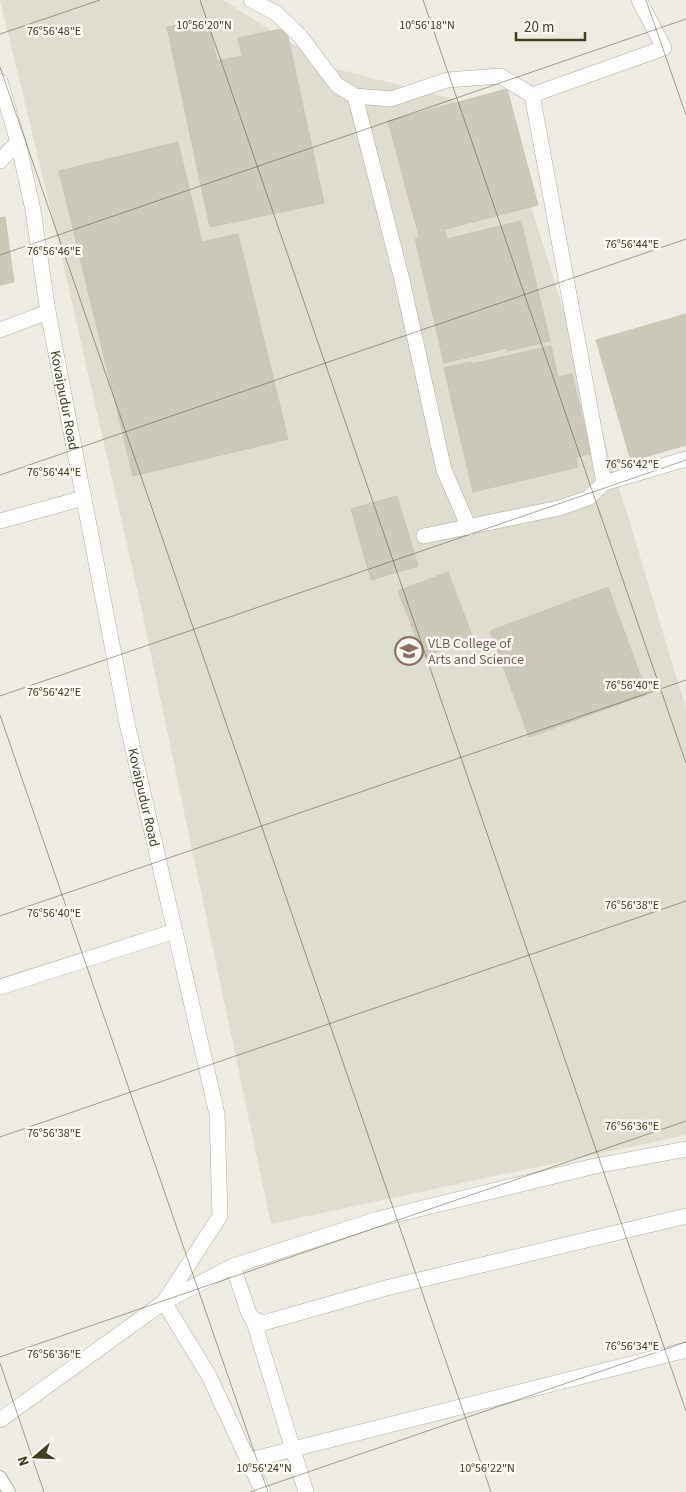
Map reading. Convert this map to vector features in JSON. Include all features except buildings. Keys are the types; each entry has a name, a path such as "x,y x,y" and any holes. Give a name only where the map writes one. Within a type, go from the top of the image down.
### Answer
{"street":[{"path":"251,0 276,13 300,36 337,84 355,96 391,98 447,80 500,76 532,95 604,483"},
{"path":"532,95 664,48 639,0"},
{"name":"Kovaipudur Road","path":"0,81 18,142 33,210 48,312 127,723 217,1114 220,1216 164,1302 0,1420"},
{"path":"355,96 402,280 444,470 469,528"},
{"path":"0,161 18,142"},
{"path":"0,330 48,312"},
{"path":"424,536 559,508 588,498 604,483 686,458"},
{"path":"0,521 84,498"},
{"path":"0,987 175,932"},
{"path":"264,1492 209,1376 164,1302 233,1266 378,1219 595,1166 686,1149"},
{"path":"253,1319 263,1323 390,1288 686,1216"},
{"path":"233,1266 249,1314 253,1319 306,1492"},
{"path":"250,1460 686,1350"}],"lane":[{"path":"0,1477 9,1492"}],"shaded area":[{"name":"VLB College of Arts and Science","path":"0,0 223,0 329,67 450,98 507,129 686,709 686,1135 271,1224 138,593 52,215"}],"place":[{"name":"VLB College of Arts and Science","path":"409,651"}]}
